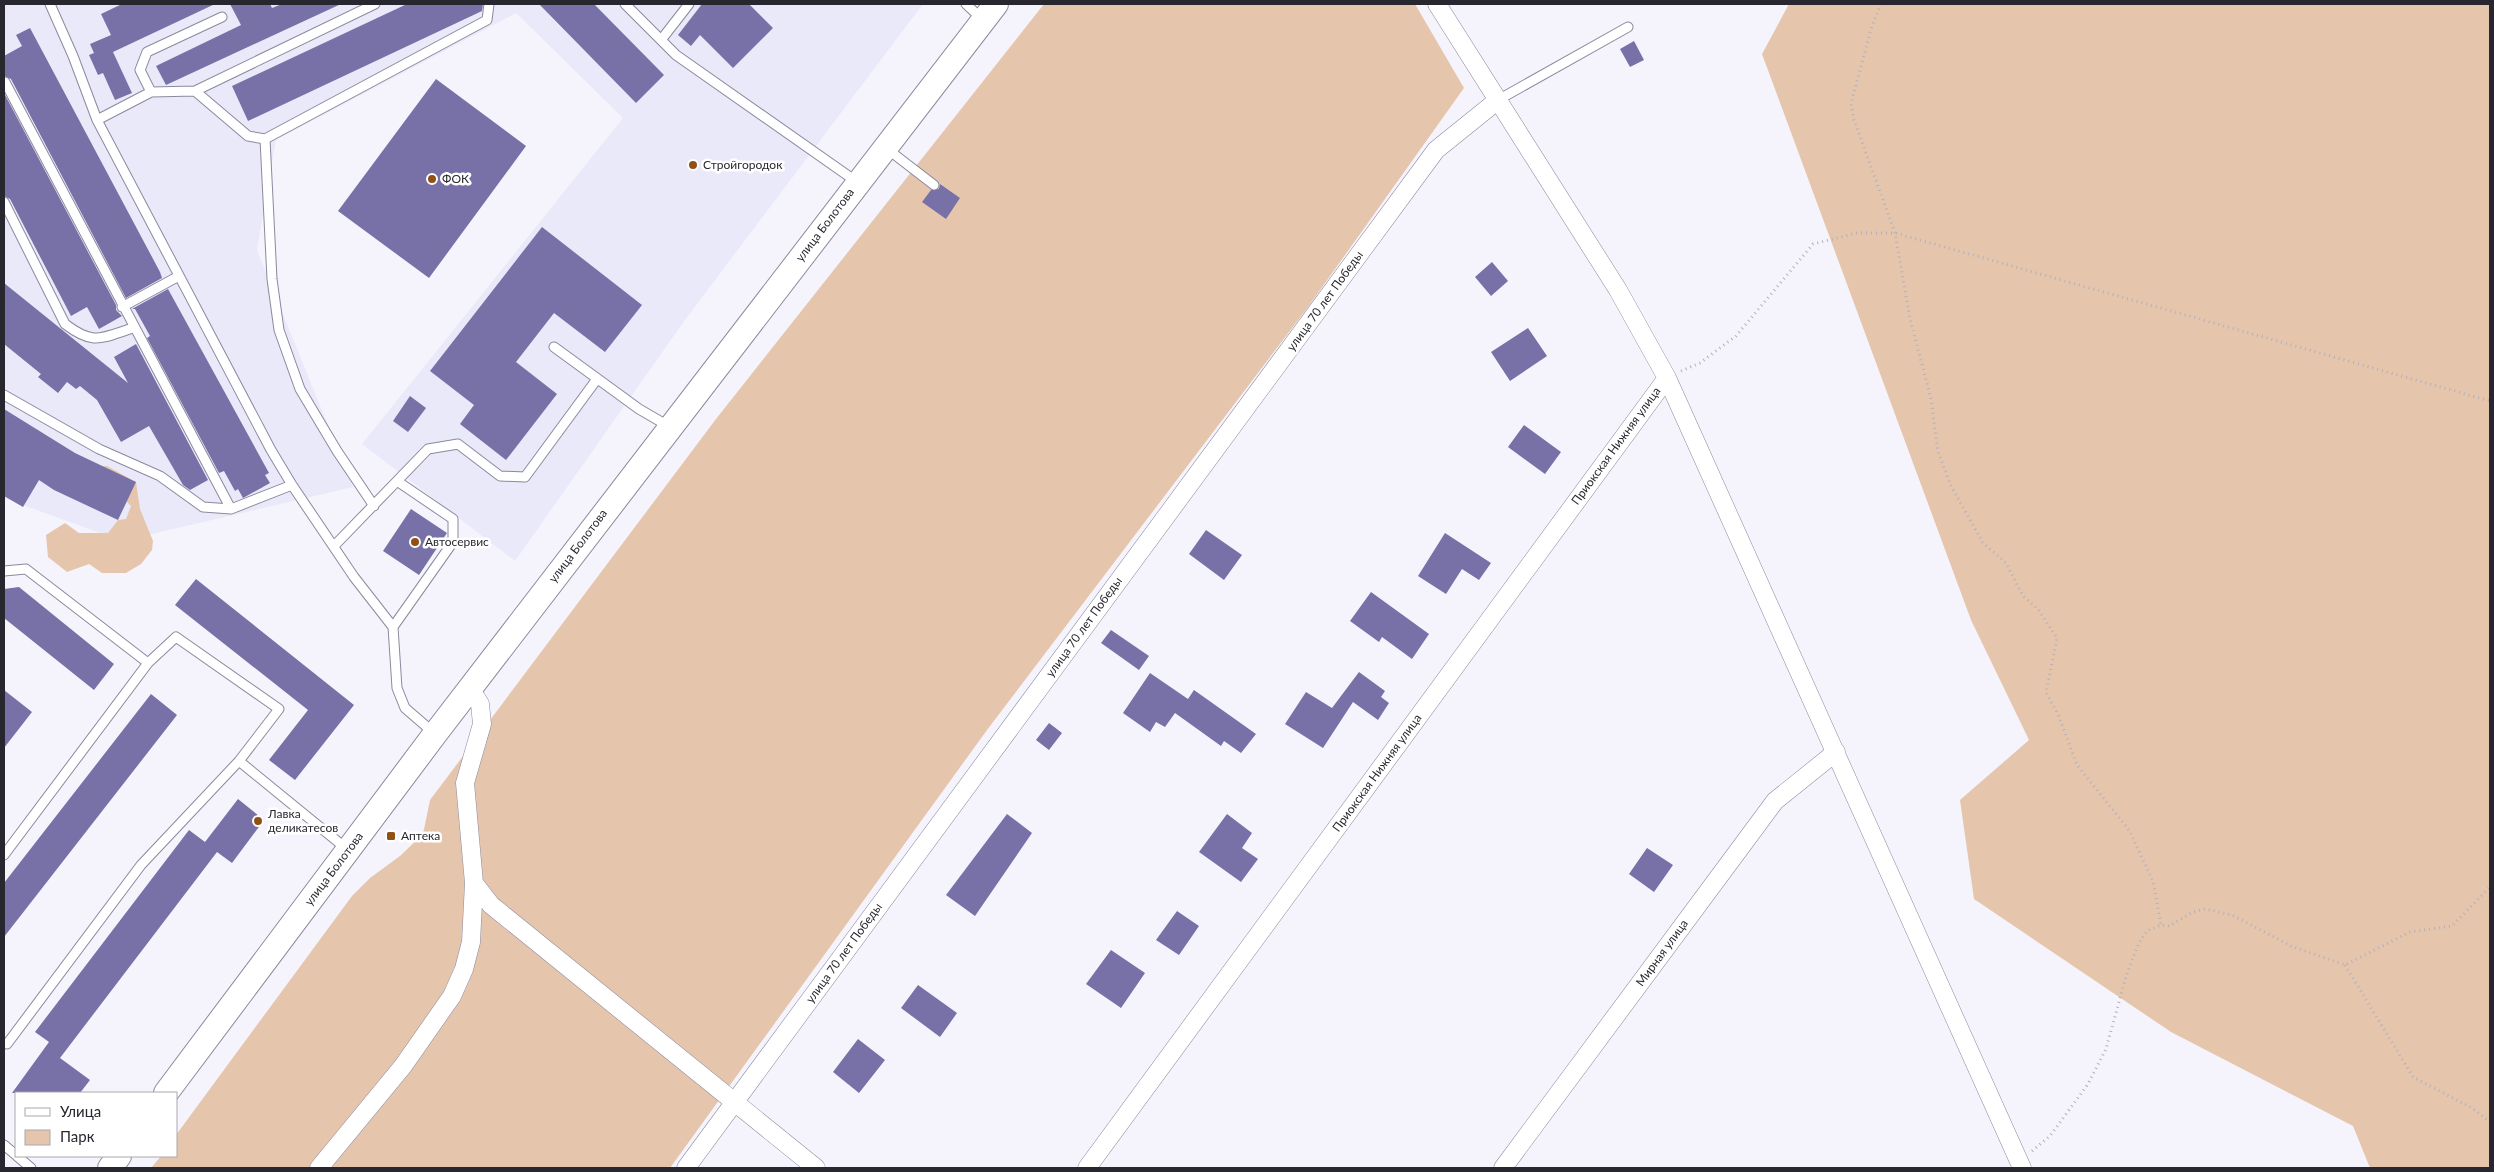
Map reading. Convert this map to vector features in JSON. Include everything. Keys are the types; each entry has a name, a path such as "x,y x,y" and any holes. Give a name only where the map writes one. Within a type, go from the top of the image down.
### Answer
{"main road":[{"name":"улица Болотова","path":"167,1092 470,688 857,182 990,12"},
{"path":"110,1168 118,1157"}],"street":[{"path":"1437,4 1618,290 1667,378 2021,1165"},
{"name":"улица 70 лет Победы","path":"686,1168 1436,150 1498,100"},
{"name":"Приокская Нижняя улица","path":"1087,1168 1667,378"},
{"path":"318,1168 403,1066 452,996 464,969 471,942 474,883 465,783 482,724 480,704 470,688"},
{"name":"Мирная улица","path":"1503,1168 1775,800 1836,752"},
{"path":"474,883 491,905 816,1168"}],"lane":[{"path":"50,4 73,56 97,120 292,485 393,627 397,688 405,708 435,734"},
{"path":"97,120 151,92 195,91 375,4"},
{"path":"195,91 248,136 265,139 487,20 489,4"},
{"path":"625,4 676,55 857,182"},
{"path":"661,40 689,4"},
{"path":"966,4 990,12"},
{"path":"151,92 140,70 148,52 222,17"},
{"path":"1498,100 1628,27"},
{"path":"5,82 122,308 231,509"},
{"path":"265,139 272,279 279,330 300,389 374,506"},
{"path":"885,147 934,185"},
{"path":"4,202 65,324 81,336 98,340 133,328"},
{"path":"122,308 179,276"},
{"path":"554,347 597,380 670,427"},
{"path":"334,546 428,449 458,444 500,476 524,477 597,380"},
{"path":"4,395 99,449 160,476 203,507 231,509 292,485"},
{"path":"393,627 453,542 453,519 397,481"},
{"path":"4,571 26,569 148,663"},
{"path":"4,855 148,663 176,637 279,709 239,761 141,866 5,1044"},
{"path":"239,761 348,850"},
{"path":"4,1145 15,1155"},
{"path":"17,1157 31,1168"}],"path":[{"path":"1881,4 1872,26 1851,103 1854,120 1894,233 1910,319 1931,399 1938,452 1951,486 1983,543 2006,563 2024,596 2038,609 2057,638 2046,693 2058,714 2077,765 2129,830 2154,881 2161,925"},
{"path":"1667,378 1700,363 1736,336 1813,244 1856,233 1894,233 2490,401"},
{"path":"2345,965 2410,932 2452,926 2490,887"},
{"path":"2021,1165 2050,1136 2088,1084 2106,1049 2118,1000 2139,943 2147,931 2161,925 2169,926 2193,912 2205,909 2232,915 2291,946 2345,965 2413,1077 2472,1108 2490,1122"}],"shaded area":[{"path":"4,4 923,4 685,320 515,561 362,444 623,118 516,13 276,140 257,250 353,487 122,541 4,498"}],"green space":[{"path":"1044,4 1415,4 1464,88 1308,307 987,730 670,1168 151,1168 160,1157 178,1157 178,1132 352,896 370,878 400,856 423,834 430,800 716,419"},
{"path":"1789,4 2490,4 2490,1168 2370,1168 2353,1126 2171,1032 1974,899 1960,800 2029,740 1971,620 1762,54"},
{"path":"91,466 107,466 136,482 140,509 153,541 152,550 141,564 126,573 102,573 89,564 67,572 48,557 46,535 65,523 79,533 108,533 118,520 126,519 131,506"}],"building":[{"path":"122,4 215,4 113,52 132,93 115,100 103,73 98,75 89,55 94,53 90,44 111,35 101,14"},
{"path":"230,4 270,4 272,8 282,4 341,4 166,85 156,66 241,25"},
{"path":"407,4 483,4 482,11 248,121 232,86"},
{"path":"539,4 594,4 664,75 636,103"},
{"path":"702,4 749,4 773,28 733,68 700,35 691,46 678,35"},
{"path":"30,28 160,272 162,278 126,298 11,79 4,76 4,56 22,46 16,35"},
{"path":"1634,41 1644,60 1630,67 1620,49"},
{"name":"ФОК","path":"436,79 526,146 429,278 338,211"},
{"path":"4,93 116,305 116,310 122,316 99,329 87,307 71,316 10,199 4,196"},
{"path":"940,184 960,198 946,219 922,202 931,190 939,189"},
{"path":"542,227 642,305 605,352 554,313 516,362 557,394 506,460 460,424 474,405 430,371"},
{"path":"1492,262 1508,281 1491,296 1475,277"},
{"path":"4,283 128,383 114,357 136,344 208,480 190,490 183,485 149,426 121,442 97,400 80,386 76,389 67,382 58,393 38,377 41,374 4,344"},
{"path":"168,289 269,473 265,475 270,483 243,498 238,489 235,491 224,471 219,473 147,338 150,336 135,309 132,309"},
{"path":"1528,328 1547,356 1510,381 1491,352"},
{"path":"410,396 426,408 408,432 393,421"},
{"path":"4,409 75,453 136,482 118,520 54,490 39,480 23,507 4,496"},
{"path":"1524,425 1561,452 1545,474 1508,447"},
{"name":"Автосервис","path":"411,509 447,533 419,575 383,551"},
{"path":"1206,530 1242,555 1224,580 1189,554"},
{"path":"1445,533 1491,563 1479,580 1462,569 1446,594 1418,576"},
{"path":"196,579 354,705 295,780 269,760 308,710 175,605"},
{"path":"19,587 114,664 94,690 4,618 4,589"},
{"path":"1371,592 1429,634 1412,659 1382,637 1379,642 1350,621"},
{"path":"1111,630 1149,656 1139,670 1101,643"},
{"path":"1359,672 1385,691 1381,697 1389,703 1378,720 1353,702 1323,748 1285,724 1306,692 1332,708"},
{"path":"1150,673 1188,699 1194,690 1256,734 1241,753 1224,741 1221,746 1175,713 1165,727 1156,722 1150,732 1123,713"},
{"path":"4,690 32,712 4,748"},
{"path":"151,694 177,715 4,937 4,883"},
{"path":"1049,723 1062,733 1049,750 1036,740"},
{"path":"238,799 264,820 232,863 217,852 60,1058 90,1080 81,1092 12,1093 49,1042 35,1032 189,830 205,842"},
{"path":"1007,814 1032,833 975,916 946,895"},
{"path":"1227,814 1252,833 1242,848 1258,859 1241,882 1199,852"},
{"path":"1647,848 1673,865 1654,892 1629,874"},
{"path":"1177,911 1199,926 1179,955 1156,940"},
{"path":"1111,950 1145,973 1121,1008 1086,984"},
{"path":"918,985 957,1013 940,1037 901,1008"},
{"path":"858,1039 885,1060 859,1093 833,1072"}],"place":[{"name":"Стройгородок","path":"693,165"},
{"name":"ФОК","path":"432,179"},
{"name":"Автосервис","path":"415,542"},
{"name":"Лавка деликатесов","path":"258,821"},
{"name":"Аптека","path":"391,836"}]}
